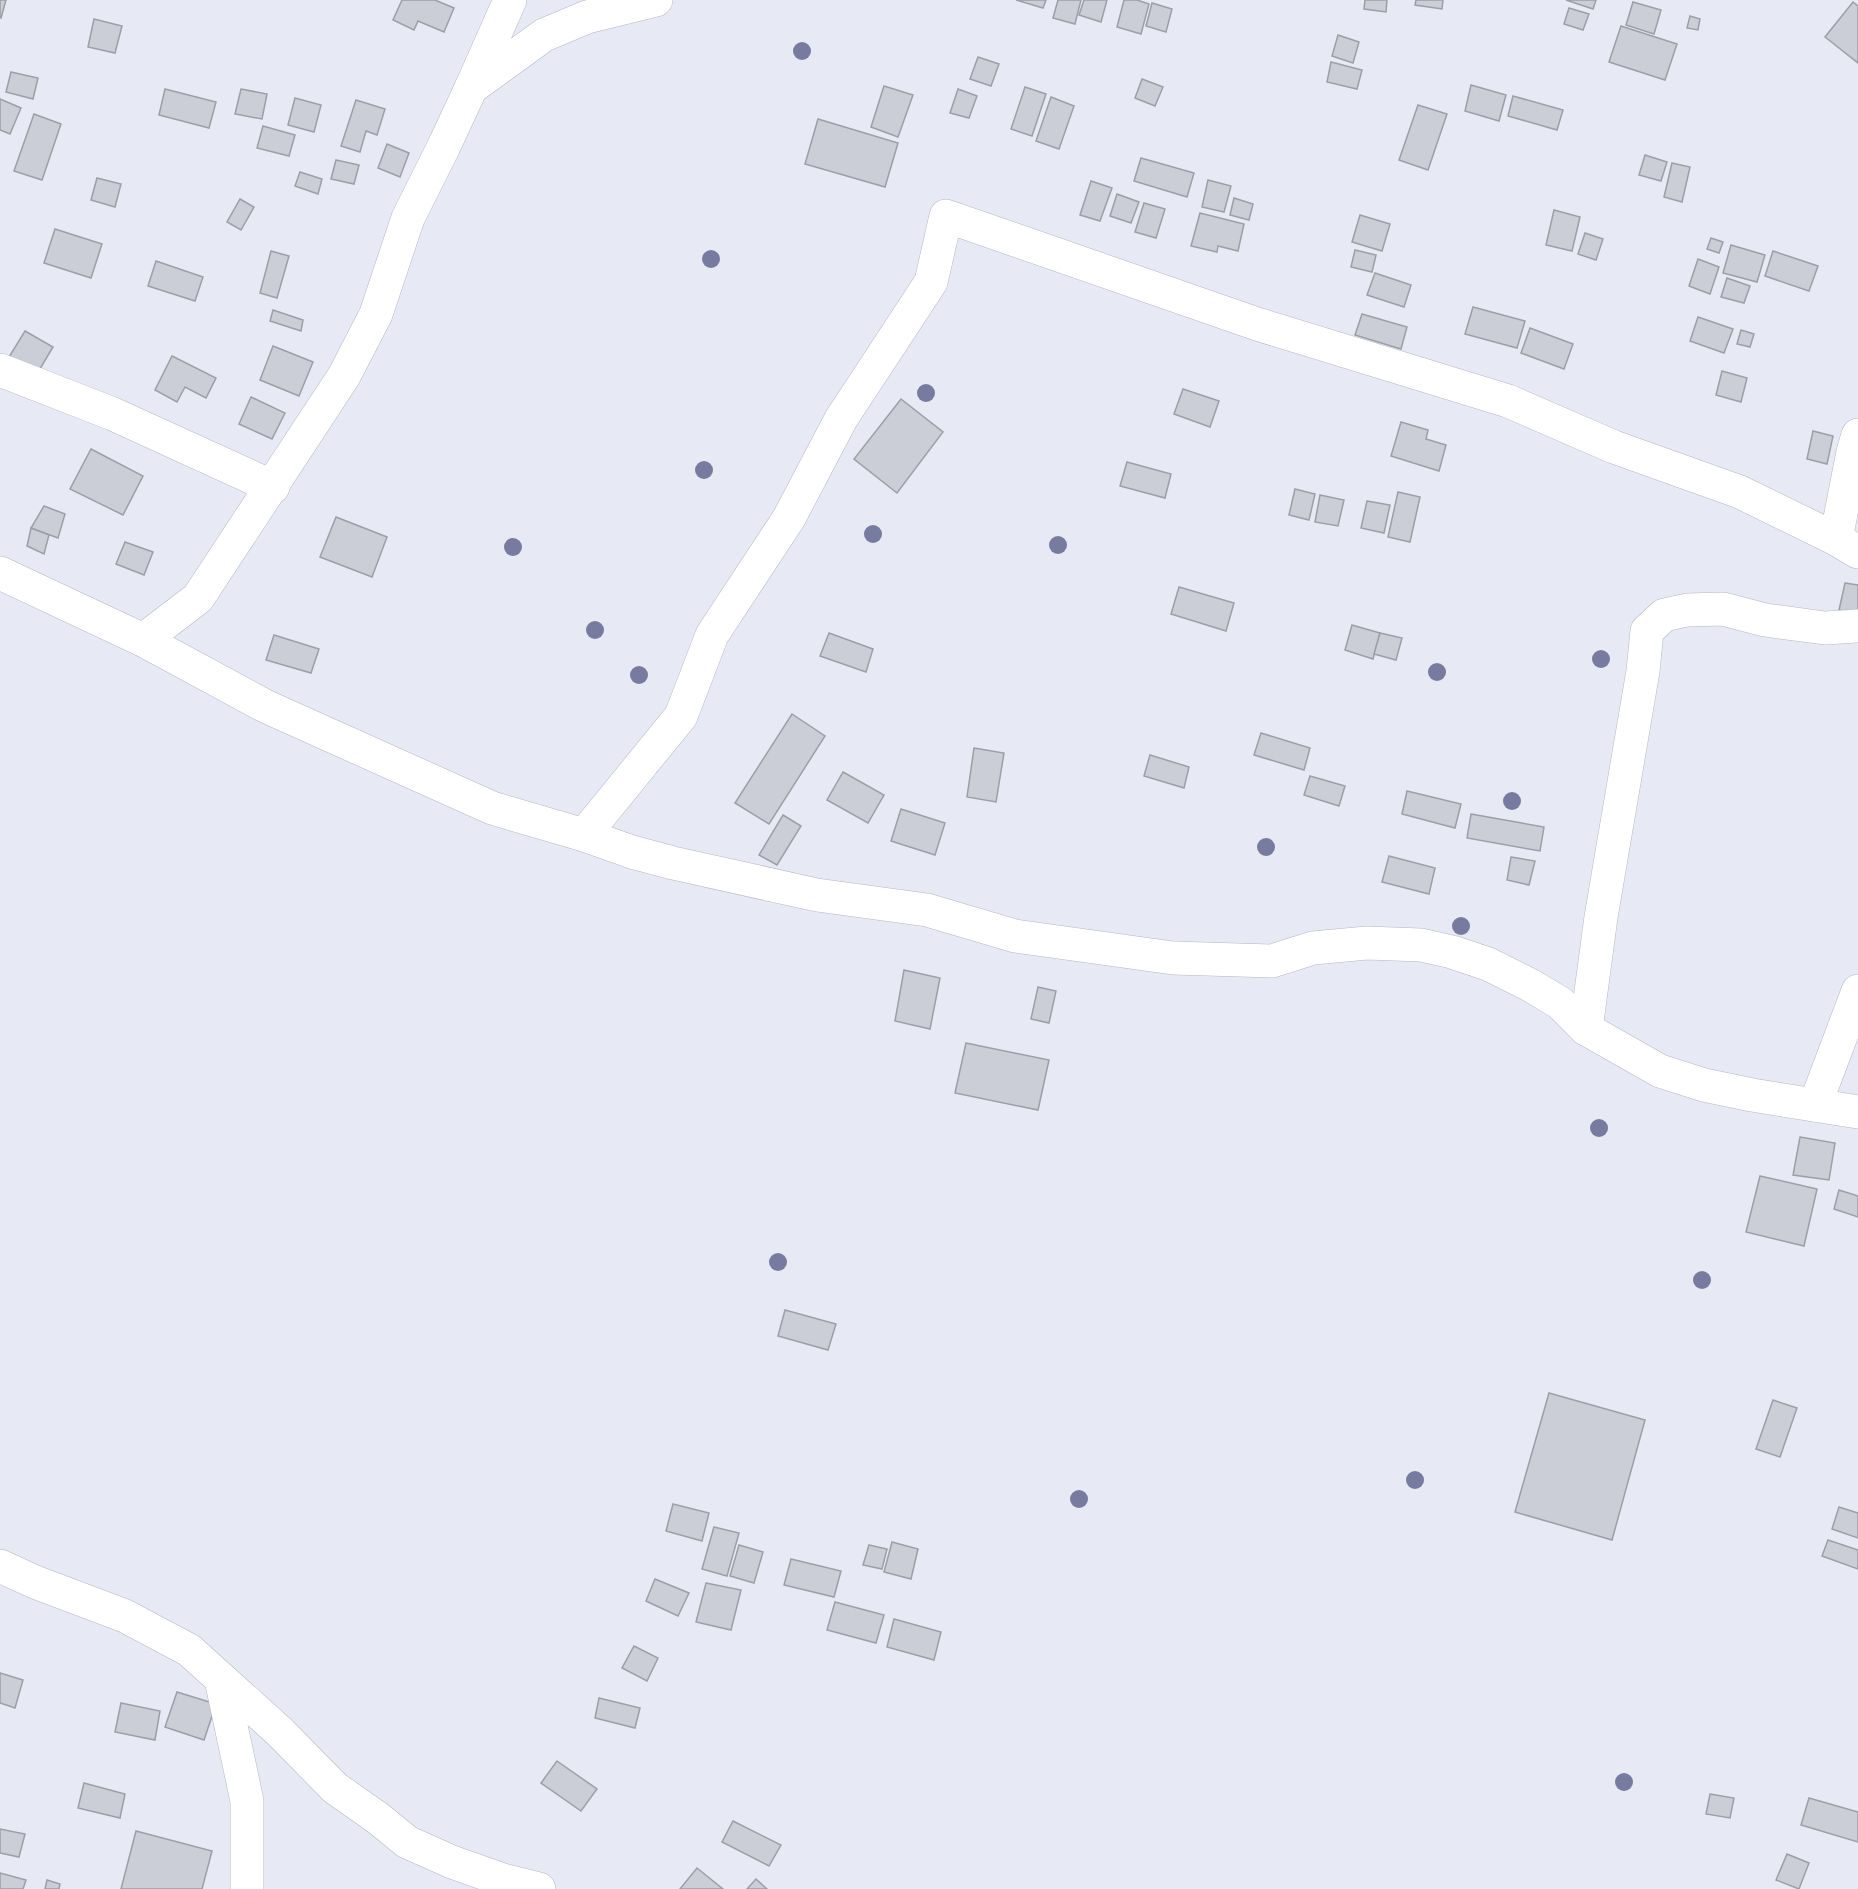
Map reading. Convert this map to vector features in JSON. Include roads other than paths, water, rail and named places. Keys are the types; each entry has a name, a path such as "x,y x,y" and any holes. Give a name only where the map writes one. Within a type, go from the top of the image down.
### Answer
{"street":[{"path":"142,640 198,598 344,376 376,314 408,218 444,146 510,0"},
{"path":"471,88 544,35 587,17 656,0"},
{"path":"584,836 681,716 712,635 789,518 841,419 931,282 946,216 1257,324 1508,401 1614,447 1740,492 1847,545 1853,452 1858,435"},
{"path":"0,370 113,414 273,487"},
{"path":"0,573 142,640 265,706 492,808 632,852 817,895 927,910 1015,936 1173,958 1272,961 1313,948 1367,943 1422,945 1488,964 1530,985 1560,1003 1586,1029 1660,1071 1704,1085 1858,1112"},
{"path":"1586,1029 1601,917 1643,670 1647,631 1664,615 1687,610 1722,609 1766,620 1825,628 1858,626"},
{"path":"1815,1105 1858,991"},
{"path":"0,1566 35,1582 125,1616 189,1650 280,1732 335,1788 407,1842 452,1862 503,1880 539,1889"},
{"path":"221,1679 247,1801 247,1889"}]}
